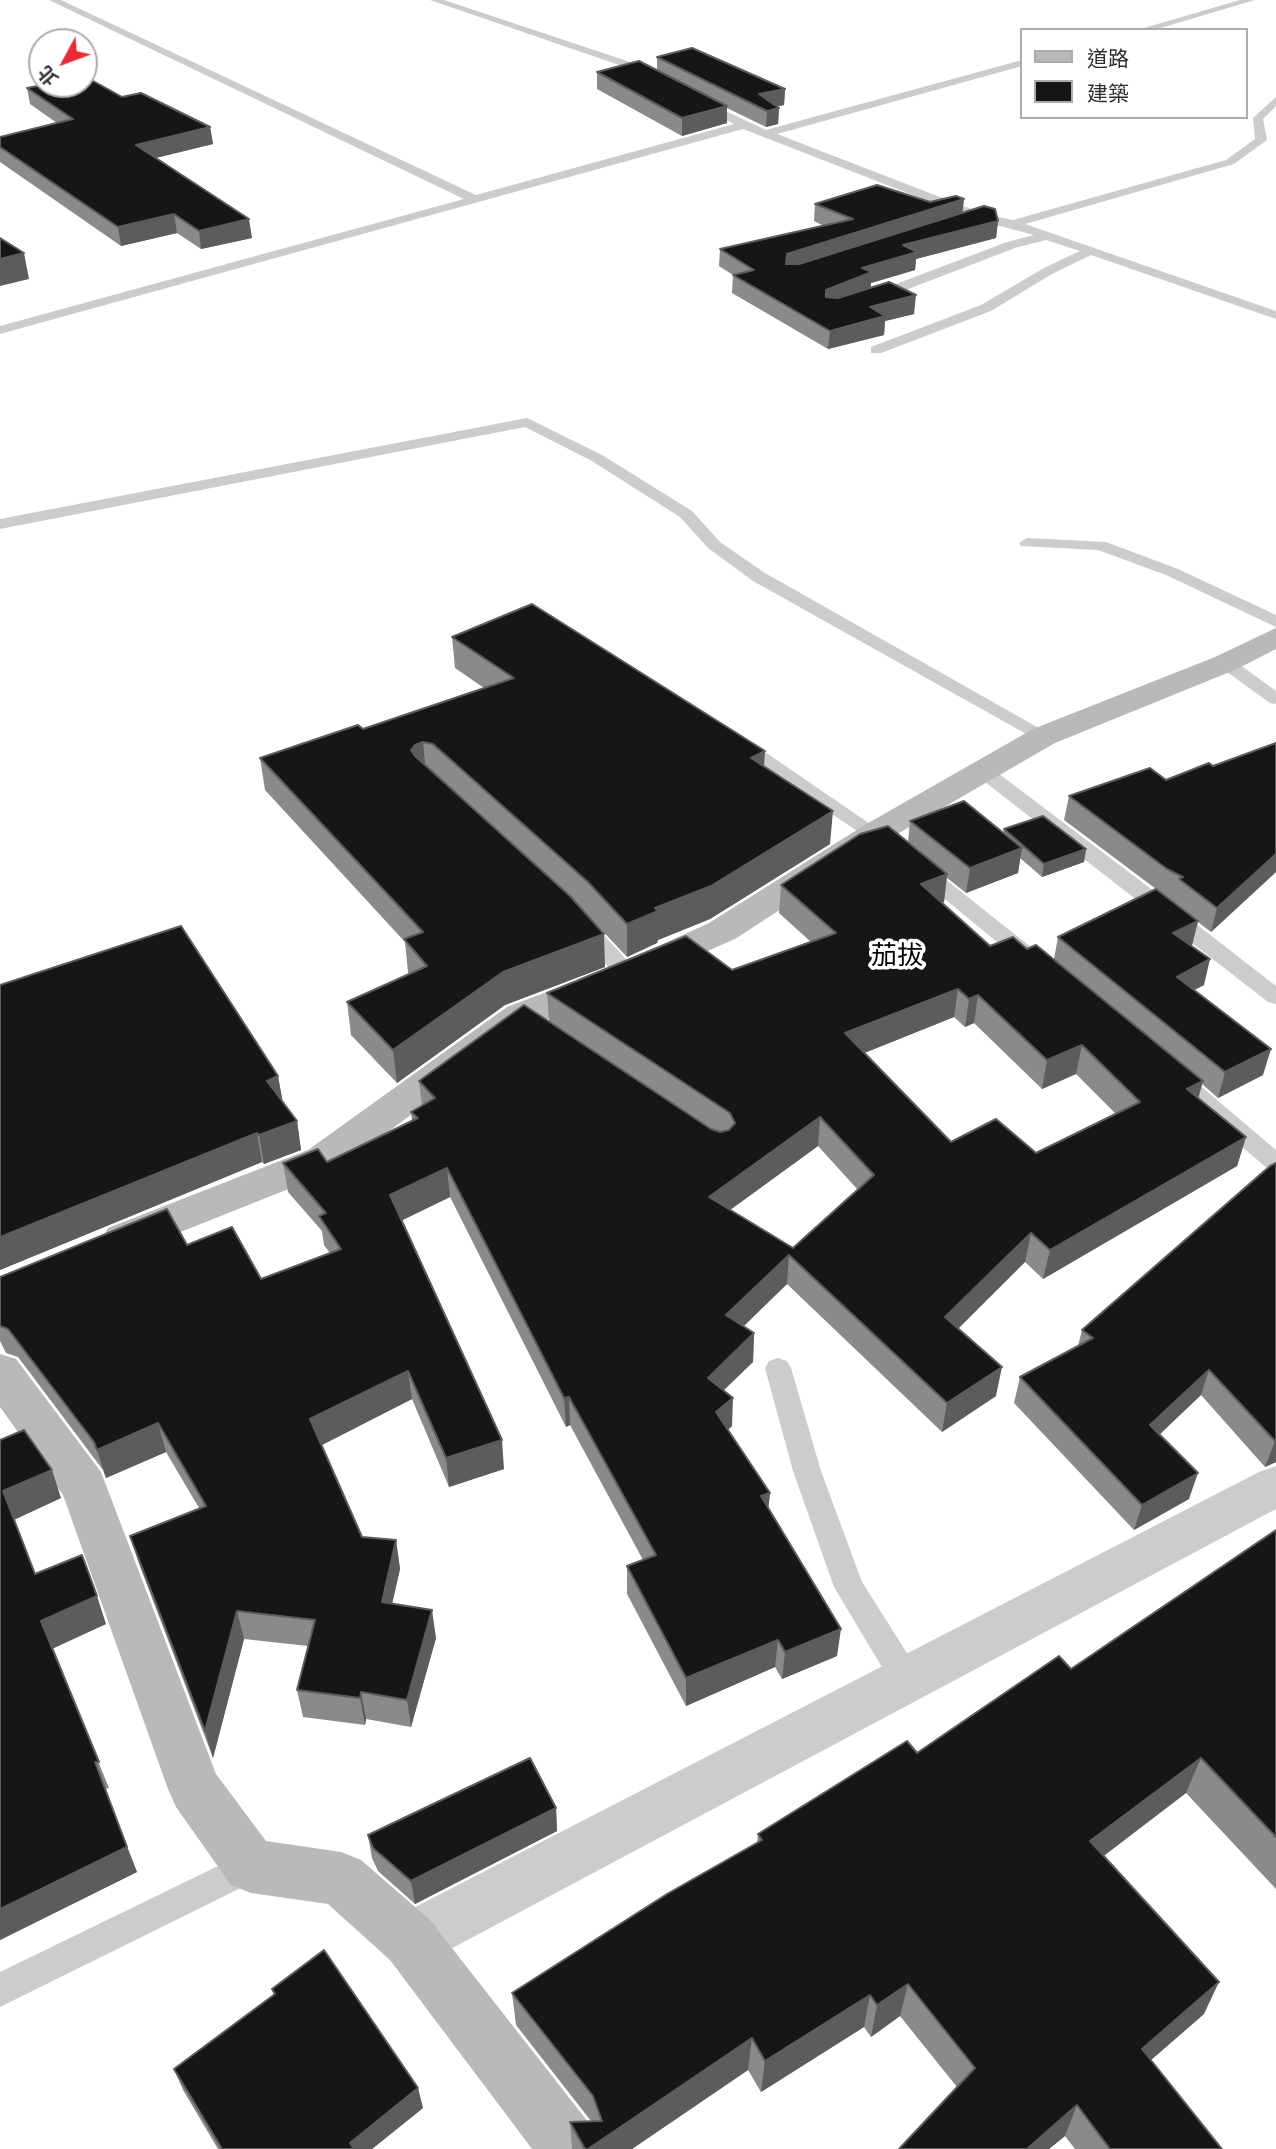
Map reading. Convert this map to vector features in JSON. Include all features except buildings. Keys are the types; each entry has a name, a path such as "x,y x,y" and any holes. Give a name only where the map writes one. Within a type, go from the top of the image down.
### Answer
{"street":[{"path":"94,1250 322,1160 531,1023 627,974 722,931 875,833 1044,736 1226,663 1276,637"},
{"path":"0,1372 84,1486 195,1789 251,1866 341,1879 410,1940 570,2149"},
{"path":"410,1940 1276,1486"}],"lane":[{"path":"54,0 474,199"},
{"path":"435,0 626,64 662,82"},
{"path":"1149,28 1250,0"},
{"path":"767,133 1020,64"},
{"path":"685,94 744,125 981,216 1276,315"},
{"path":"1013,225 1230,162 1261,140 1258,118 1276,100"},
{"path":"0,330 744,125"},
{"path":"956,226 981,216"},
{"path":"858,302 921,281 1011,245 1042,237"},
{"path":"876,350 986,308 1048,271 1088,252"},
{"path":"0,524 527,422 597,458 686,514 714,545 759,577 1044,736"},
{"path":"1027,543 1100,545 1172,572 1276,622"},
{"path":"1226,663 1276,699"},
{"path":"724,733 875,833 1044,970"},
{"path":"983,771 1276,997"},
{"path":"570,913 627,974"},
{"path":"1160,1065 1276,1163"},
{"path":"778,1368 807,1471 849,1587 906,1679"},
{"path":"0,1990 251,1866"}],"district":[{"name":"茄拔","path":"897,956"}]}
